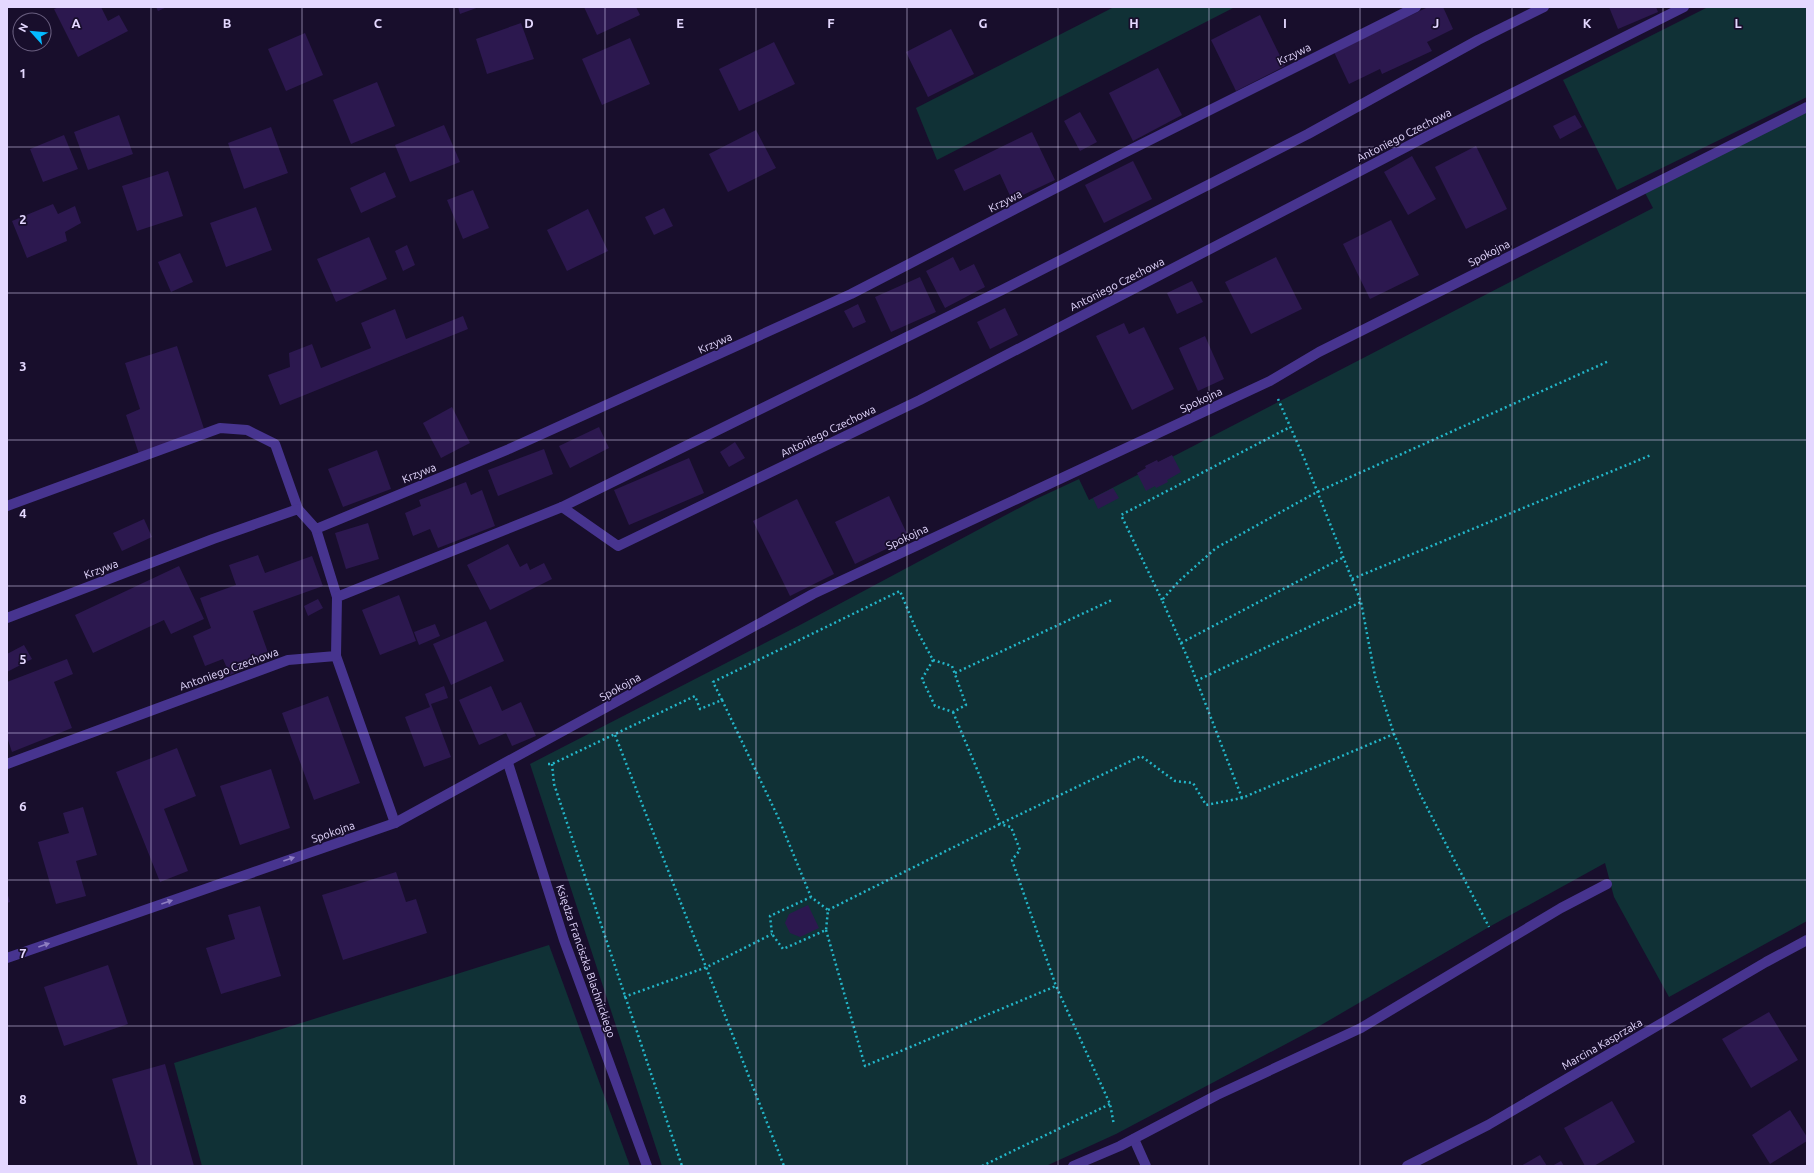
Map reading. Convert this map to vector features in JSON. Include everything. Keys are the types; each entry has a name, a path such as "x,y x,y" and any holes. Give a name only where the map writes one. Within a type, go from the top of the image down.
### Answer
{"street":[{"name":"Krzywa","path":"316,528 509,449 850,294 1118,156 1416,7"},
{"path":"337,597 562,507 1002,290 1308,134 1478,40 1544,7"},
{"name":"Antoniego Czechowa","path":"562,507 618,546 920,400 1431,134 1684,7"},
{"name":"Spokojna","path":"7,958 395,823 813,594 1270,381 1319,352 1807,107"},
{"path":"7,506 220,428 247,430 275,444 298,509 316,528 337,597 336,656 395,823"},
{"name":"Krzywa","path":"7,618 213,539 298,509"},
{"name":"Antoniego Czechowa","path":"7,764 288,660 336,656"},
{"name":"Księdza Franciszka Blachnickiego","path":"508,762 564,940 647,1166"},
{"path":"1073,1166 1120,1146 1224,1092 1361,1028 1561,908 1607,884"},
{"name":"Marcina Kasprzaka","path":"1407,1166 1488,1126 1766,962 1807,940"},
{"path":"1134,1139 1146,1166"}],"path":[{"path":"1162,600 1178,581 1216,548 1317,492 1609,361"},
{"path":"1270,381 1344,557 1361,602 1375,676 1394,734 1420,794 1499,946"},
{"path":"1242,798 1181,643 1122,515 1290,427"},
{"path":"1352,579 1651,455"},
{"path":"1181,643 1344,557"},
{"path":"828,910 811,897 778,817 713,682 900,591 915,627 933,660 952,666 966,704 953,712"},
{"path":"955,673 1112,600"},
{"path":"1196,681 1361,602"},
{"path":"933,660 922,679 935,706 953,712 1000,824"},
{"path":"544,764 552,764 695,696 700,709 722,700"},
{"path":"828,910 1000,824 1141,756 1174,781 1193,783 1206,805 1242,798 1394,734"},
{"path":"615,735 784,1166"},
{"path":"552,764 554,784 624,997 682,1166"},
{"path":"1000,824 1011,826 1020,850 1012,860 1056,986 1110,1104 1120,1146"},
{"path":"811,897 770,916 772,934 783,950 826,930"},
{"path":"828,910 826,930 865,1066 1056,986"},
{"path":"624,997 707,967 772,934"},
{"path":"982,1166 1110,1104"}],"green space":[{"path":"1114,7 1235,7 937,160 916,108"},
{"path":"1708,7 1807,7 1807,97 1617,190 1563,80"},
{"path":"1807,107 1807,921 1669,997 1614,897 1605,863 1489,927 1316,1028 1116,1134 1046,1166 662,1166 530,764 800,625 1036,499 1079,479 1089,500 1653,208 1643,189"},
{"path":"549,945 630,1166 202,1166 174,1063"}],"building":[{"path":"59,7 101,7 108,21 119,15 128,31 78,57 54,9"},
{"path":"156,7 167,7 158,11"},
{"path":"458,7 479,7 460,14"},
{"path":"584,7 636,7 640,15 597,35"},
{"path":"1428,7 1443,7 1453,29 1427,42 1432,51 1382,74 1380,69 1349,84 1334,52"},
{"path":"1609,7 1656,7 1658,12 1618,29"},
{"path":"1260,15 1285,66 1236,91 1211,40"},
{"path":"521,23 534,59 487,74 476,39"},
{"path":"951,29 974,74 928,97 906,52"},
{"path":"305,33 323,75 286,91 268,49"},
{"path":"630,38 650,84 602,105 582,59"},
{"path":"774,42 795,84 739,111 719,69"},
{"path":"1158,68 1182,115 1133,141 1109,93"},
{"path":"377,82 395,126 351,144 333,100"},
{"path":"1080,112 1097,142 1080,151 1064,121"},
{"path":"119,115 133,154 88,170 74,132"},
{"path":"1575,115 1582,127 1560,139 1553,126"},
{"path":"444,125 460,162 410,182 395,145"},
{"path":"271,127 288,173 244,189 228,143"},
{"path":"756,130 776,168 728,192 709,154"},
{"path":"1032,132 1055,180 1012,200 1000,174 964,191 954,170"},
{"path":"64,135 78,169 43,182 30,149"},
{"path":"1476,146 1507,209 1466,229 1435,167"},
{"path":"1412,156 1436,199 1408,215 1384,172"},
{"path":"1133,161 1152,199 1104,223 1085,185"},
{"path":"168,171 183,216 137,231 122,186"},
{"path":"385,172 396,197 361,213 350,188"},
{"path":"473,190 489,228 463,239 447,200"},
{"path":"53,204 58,214 75,206 81,223 65,232 67,241 27,258 12,221"},
{"path":"256,207 272,250 226,267 210,223"},
{"path":"664,208 673,226 654,235 645,217"},
{"path":"588,209 608,251 567,271 547,230"},
{"path":"1391,220 1419,275 1370,299 1343,244"},
{"path":"369,237 387,279 336,302 317,259"},
{"path":"407,245 415,265 403,271 395,251"},
{"path":"180,253 193,282 171,292 158,262"},
{"path":"953,257 960,271 974,264 985,287 945,308 926,271"},
{"path":"1276,257 1302,309 1251,334 1225,282"},
{"path":"920,277 936,312 891,332 875,297"},
{"path":"1192,281 1203,302 1177,314 1167,293"},
{"path":"858,304 866,322 853,328 844,311"},
{"path":"1005,308 1018,335 990,349 977,322"},
{"path":"395,309 406,339 463,316 468,329 280,405 268,375 290,367 289,353 312,344 321,368 371,348 361,323"},
{"path":"1124,323 1129,334 1144,327 1174,389 1132,410 1096,336"},
{"path":"1205,336 1224,379 1198,391 1179,348"},
{"path":"177,346 205,432 139,454 126,415 140,409 125,363"},
{"path":"452,407 470,443 441,458 423,423"},
{"path":"599,427 609,448 570,468 559,446"},
{"path":"735,442 745,458 729,467 720,452"},
{"path":"544,449 553,474 498,496 488,470"},
{"path":"377,450 391,489 343,507 328,469"},
{"path":"1172,455 1181,472 1167,480 1168,482 1156,488 1155,486 1146,491 1137,473 1146,468 1145,466 1157,460 1158,462"},
{"path":"689,458 704,493 629,525 614,490"},
{"path":"466,482 471,495 482,490 495,526 438,548 430,529 413,536 405,513 421,506 419,500"},
{"path":"1113,488 1119,498 1098,509 1093,498"},
{"path":"889,496 909,538 855,564 835,522"},
{"path":"797,499 834,574 790,596 753,521"},
{"path":"144,519 152,537 122,551 113,533"},
{"path":"368,523 379,559 346,569 335,533"},
{"path":"508,544 520,567 527,563 530,570 544,563 552,579 490,610 467,565"},
{"path":"258,555 265,573 312,556 323,586 253,611 270,658 230,675 223,659 205,666 193,636 211,628 200,598 236,585 229,565"},
{"path":"179,566 204,619 171,634 164,620 93,653 75,615"},
{"path":"399,595 416,641 380,655 362,610"},
{"path":"318,599 323,608 308,616 304,606"},
{"path":"486,621 504,661 451,685 433,644"},
{"path":"435,624 440,636 419,645 414,632"},
{"path":"24,645 32,659 7,672 7,654"},
{"path":"67,659 73,674 54,682 72,728 12,752 7,737 7,682"},
{"path":"444,686 448,698 431,704 451,757 424,767 405,717 430,707 425,694"},
{"path":"491,686 502,711 521,702 536,736 512,746 506,733 479,745 459,700"},
{"path":"328,696 360,783 314,800 282,713"},
{"path":"177,748 196,796 164,809 188,871 160,882 116,772"},
{"path":"271,769 290,828 240,845 220,786"},
{"path":"83,807 97,855 76,861 86,896 56,904 38,842 69,833 63,813"},
{"path":"396,872 406,902 416,899 427,933 343,960 322,895"},
{"path":"7,892 10,902 7,903"},
{"path":"808,905 819,928 800,937 790,933 785,923 789,914"},
{"path":"260,906 281,976 221,994 206,948 235,939 228,915"},
{"path":"108,965 128,1024 64,1046 44,987"},
{"path":"1769,1012 1798,1060 1751,1088 1722,1039"},
{"path":"165,1064 194,1166 138,1166 112,1079"},
{"path":"1612,1101 1635,1142 1594,1166 1585,1166 1564,1128"},
{"path":"1790,1110 1807,1137 1807,1141 1770,1164 1752,1135"},
{"path":"1540,1155 1547,1166 1521,1166"},
{"path":"1561,1161 1564,1166 1552,1166"}]}
